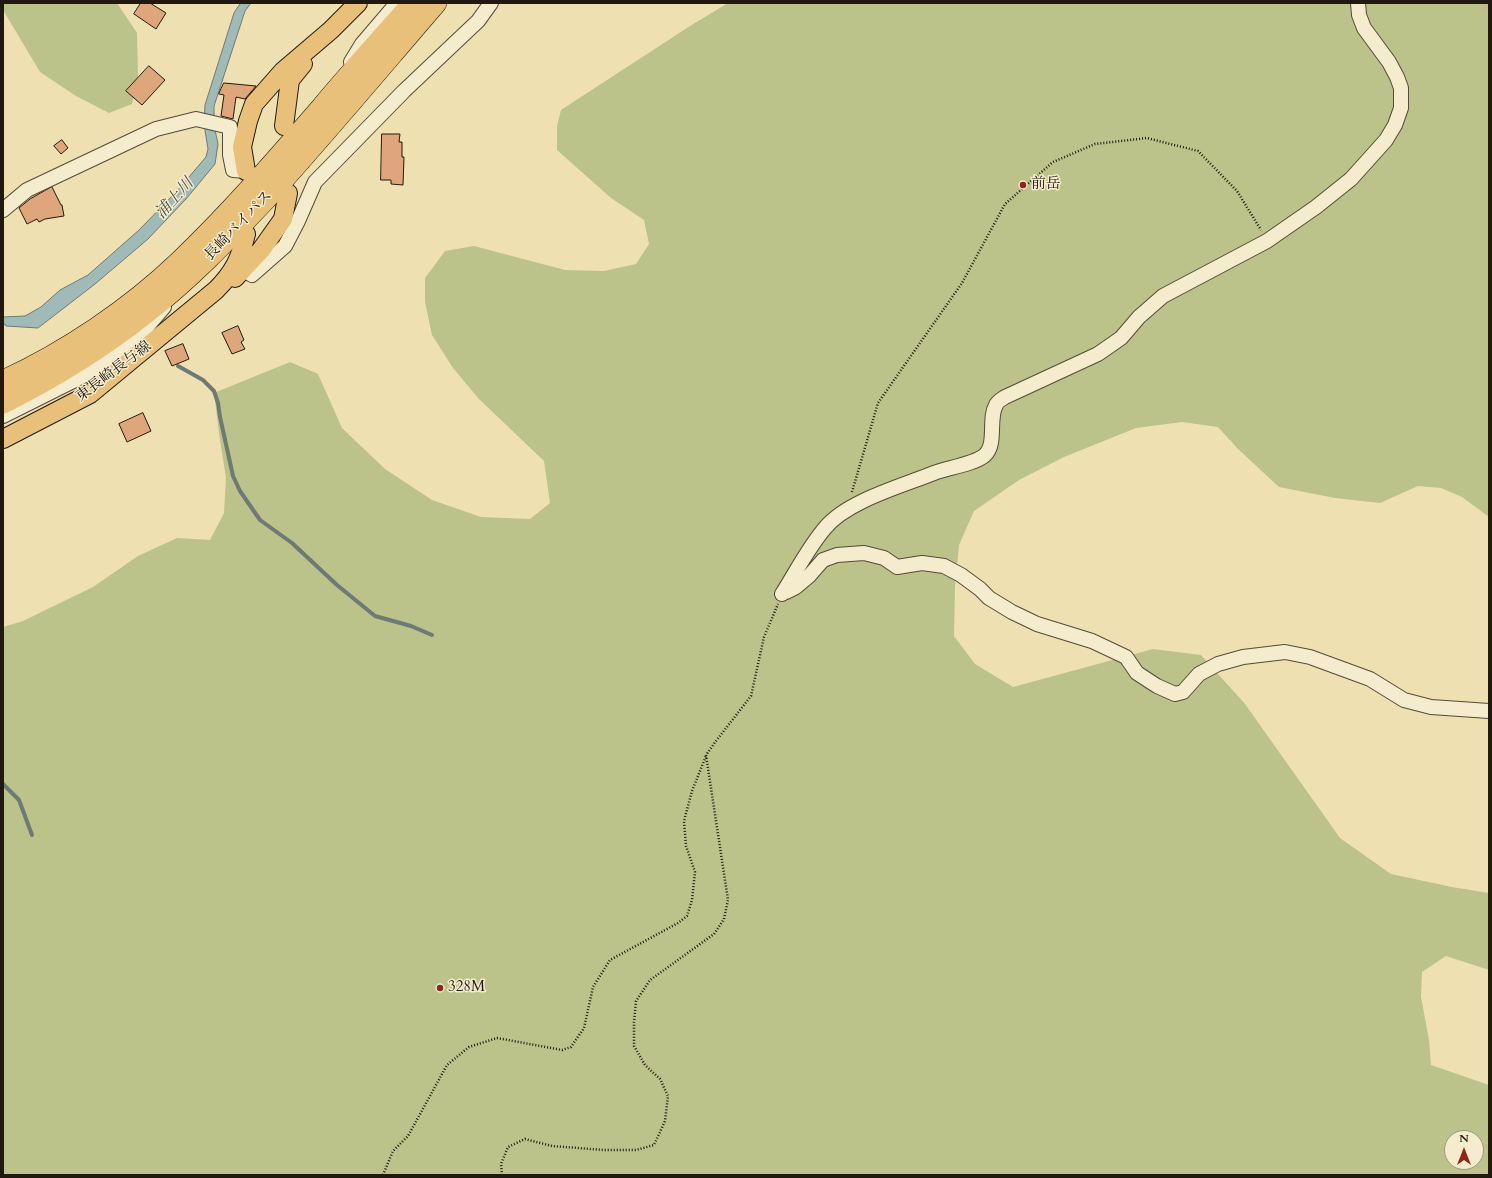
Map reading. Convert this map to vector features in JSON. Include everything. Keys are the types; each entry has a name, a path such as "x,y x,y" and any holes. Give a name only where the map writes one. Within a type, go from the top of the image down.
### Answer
{"highway":[{"name":"長崎バイパス","path":"3,381 56,353 96,328 136,298 179,262 278,157 413,3"},
{"name":"長崎バイパス","path":"3,403 106,343 146,313 193,274 292,170 436,3"}],"main road":[{"path":"246,171 242,147 248,121 254,104 283,71 331,30 358,3"},
{"path":"284,126 290,80 331,30"},
{"name":"東長崎長与線","path":"3,438 90,394 216,290 236,277 261,250 283,219 288,193"},
{"name":"東長崎長与線","path":"216,290 232,273 242,253 246,234"}],"street":[{"path":"325,103 362,44 398,3"},
{"path":"244,270 252,275 285,246 315,182 404,91 478,21 491,3"},
{"path":"782,594 826,526 847,509 896,488 948,468 970,462 985,455 991,443 992,415 996,404 1005,397 1098,354 1121,338 1139,317 1163,296 1267,241 1316,207 1351,179 1386,140 1395,125 1401,108 1401,88 1398,77 1364,28 1359,15 1358,3"},
{"path":"3,210 27,190 156,129 196,119 230,127 230,155 233,170 246,171"},
{"path":"3,416 96,370 141,334 193,274"},
{"path":"782,594 796,587 822,560 836,554 864,553 884,558 897,567 922,563 944,566 961,575 980,589 989,598 1012,612 1037,624 1092,641 1126,657 1137,673 1157,686 1175,694 1183,692 1199,674 1218,664 1243,657 1285,652 1310,657 1370,679 1404,700 1431,707 1489,711"}],"path":[{"path":"847,509 878,403 962,283 1006,204 1052,162 1095,144 1147,138 1198,151 1237,191 1267,241"},
{"path":"383,1175 393,1151 408,1136 447,1065 469,1047 497,1038 562,1050 572,1047 584,1028 593,987 610,960 678,923 687,916 692,900 695,872 686,846 684,821 692,791 706,755 752,696 764,637 782,594"},
{"path":"502,1175 501,1164 508,1147 525,1139 552,1146 604,1150 636,1150 654,1145 665,1121 668,1096 660,1079 645,1065 634,1046 636,1001 650,980 714,934 724,919 728,900 706,755"}],"green space":[{"path":"3,3 117,3 137,33 138,77 132,104 109,113 76,96 40,72 3,10"},
{"path":"728,3 1489,3 1489,517 1462,497 1441,488 1418,486 1380,503 1335,498 1279,487 1237,448 1218,427 1182,422 1136,428 1064,457 1019,480 974,511 959,545 955,587 954,636 975,664 1013,687 1153,649 1201,655 1245,704 1340,838 1391,874 1489,893 1489,970 1446,956 1422,972 1421,997 1429,1040 1431,1065 1489,1085 1489,1175 3,1175 3,627 23,621 93,587 138,556 177,538 210,540 224,513 226,478 214,393 290,362 318,374 342,428 385,469 432,500 481,517 530,519 550,503 544,461 479,399 453,368 432,335 425,302 425,278 445,251 474,246 565,270 604,271 636,264 649,244 644,220 611,198 557,150 557,126 561,110"}],"water":[{"name":"浦上川","path":"241,3 251,3 245,11 214,106 214,125 218,144 215,164 186,199 148,239 95,284 38,328 3,325 3,317 25,316 41,307 60,290 88,275 139,230 177,191 206,157 208,149 204,124 205,105 234,13"}],"building":[{"path":"141,3 150,3 166,13 156,29 134,14"},
{"path":"149,66 165,80 142,105 126,91"},
{"path":"224,83 256,86 245,99 236,97 233,119 221,116 224,95 219,94"},
{"path":"382,134 400,134 399,142 402,142 402,157 404,157 403,185 391,184 391,180 381,180"},
{"path":"62,140 68,148 61,154 54,146"},
{"path":"52,187 62,205 64,216 45,219 39,222 37,219 27,224 19,208 30,199"},
{"path":"238,326 244,340 241,342 245,349 232,354 222,333"},
{"path":"183,344 189,359 172,366 165,351"},
{"path":"143,413 151,431 127,442 119,424"}],"waterway":[{"path":"178,366 203,380 214,391 218,403 233,476 240,491 260,520 292,543 337,585 375,616 411,626 432,635"},
{"path":"3,784 19,800 32,835"}],"place":[{"name":"前岳","path":"1023,185"},
{"name":"328M","path":"440,988"}]}
